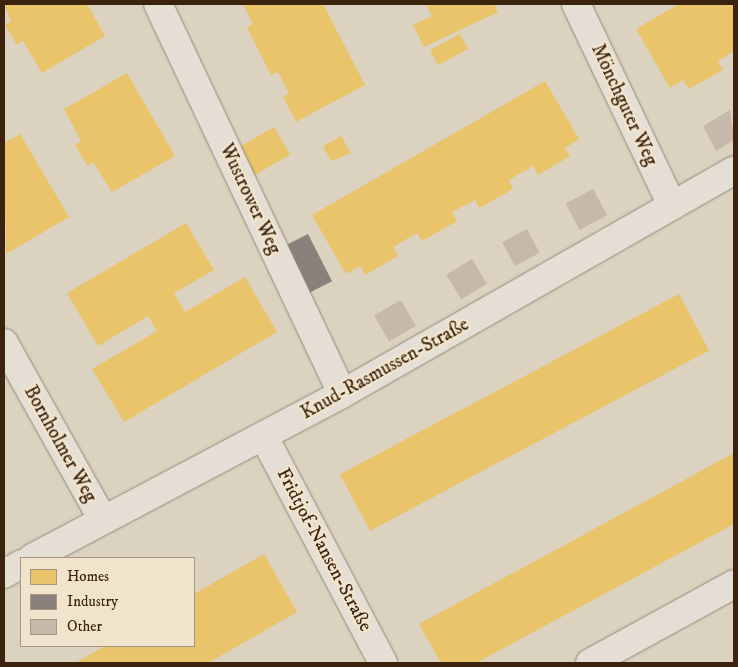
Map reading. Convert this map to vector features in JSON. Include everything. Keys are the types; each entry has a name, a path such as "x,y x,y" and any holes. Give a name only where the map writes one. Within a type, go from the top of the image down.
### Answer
{"street":[{"name":"Wustrower Weg","path":"158,4 342,394"},
{"name":"Mönchguter Weg","path":"576,4 672,205"},
{"name":"Knud-Rasmussen-Straße","path":"34,557 102,518 264,437 342,394 734,170"},
{"name":"Bornholmer Weg","path":"4,344 102,518"},
{"name":"Fridtjof-Nansen-Straße","path":"264,437 383,663"},
{"path":"4,574 20,565"},
{"path":"590,663 734,584"}],"building: Homes":[{"path":"4,4 87,4 105,36 42,73 23,41 17,45 5,25 11,21"},
{"path":"243,4 323,4 365,85 296,122 283,97 289,94 278,72 271,75 247,27 253,24"},
{"path":"426,4 494,4 498,12 424,47 413,25 432,16"},
{"path":"679,4 734,4 734,51 718,61 723,70 689,89 683,80 670,88 636,29"},
{"path":"460,34 468,49 438,65 430,50"},
{"path":"127,73 175,156 112,192 93,162 87,166 75,145 81,141 64,109"},
{"path":"545,81 579,139 565,148 570,156 538,175 533,166 509,180 513,189 479,208 475,200 452,212 457,221 422,241 417,233 393,247 398,256 365,275 360,266 346,274 312,215"},
{"path":"274,127 290,155 250,178 234,150"},
{"path":"20,134 69,217 6,254 4,143"},
{"path":"341,136 351,153 331,161 323,146"},
{"path":"186,223 214,270 174,293 185,312 245,277 277,332 124,422 92,369 157,331 148,316 98,346 67,293"},
{"path":"679,294 709,351 370,531 340,474"},
{"path":"734,453 734,524 476,663 441,663 419,624"},
{"path":"264,554 297,612 208,663 75,663 103,647 195,647 195,593"}],"building: Industry":[{"path":"308,234 332,281 310,293 286,245"}],"building: Other":[{"path":"730,110 734,140 716,151 703,126"},
{"path":"593,189 607,215 580,230 566,204"},
{"path":"527,229 540,253 515,266 502,242"},
{"path":"472,259 487,284 461,299 446,274"},
{"path":"401,300 416,326 389,341 374,316"}]}
